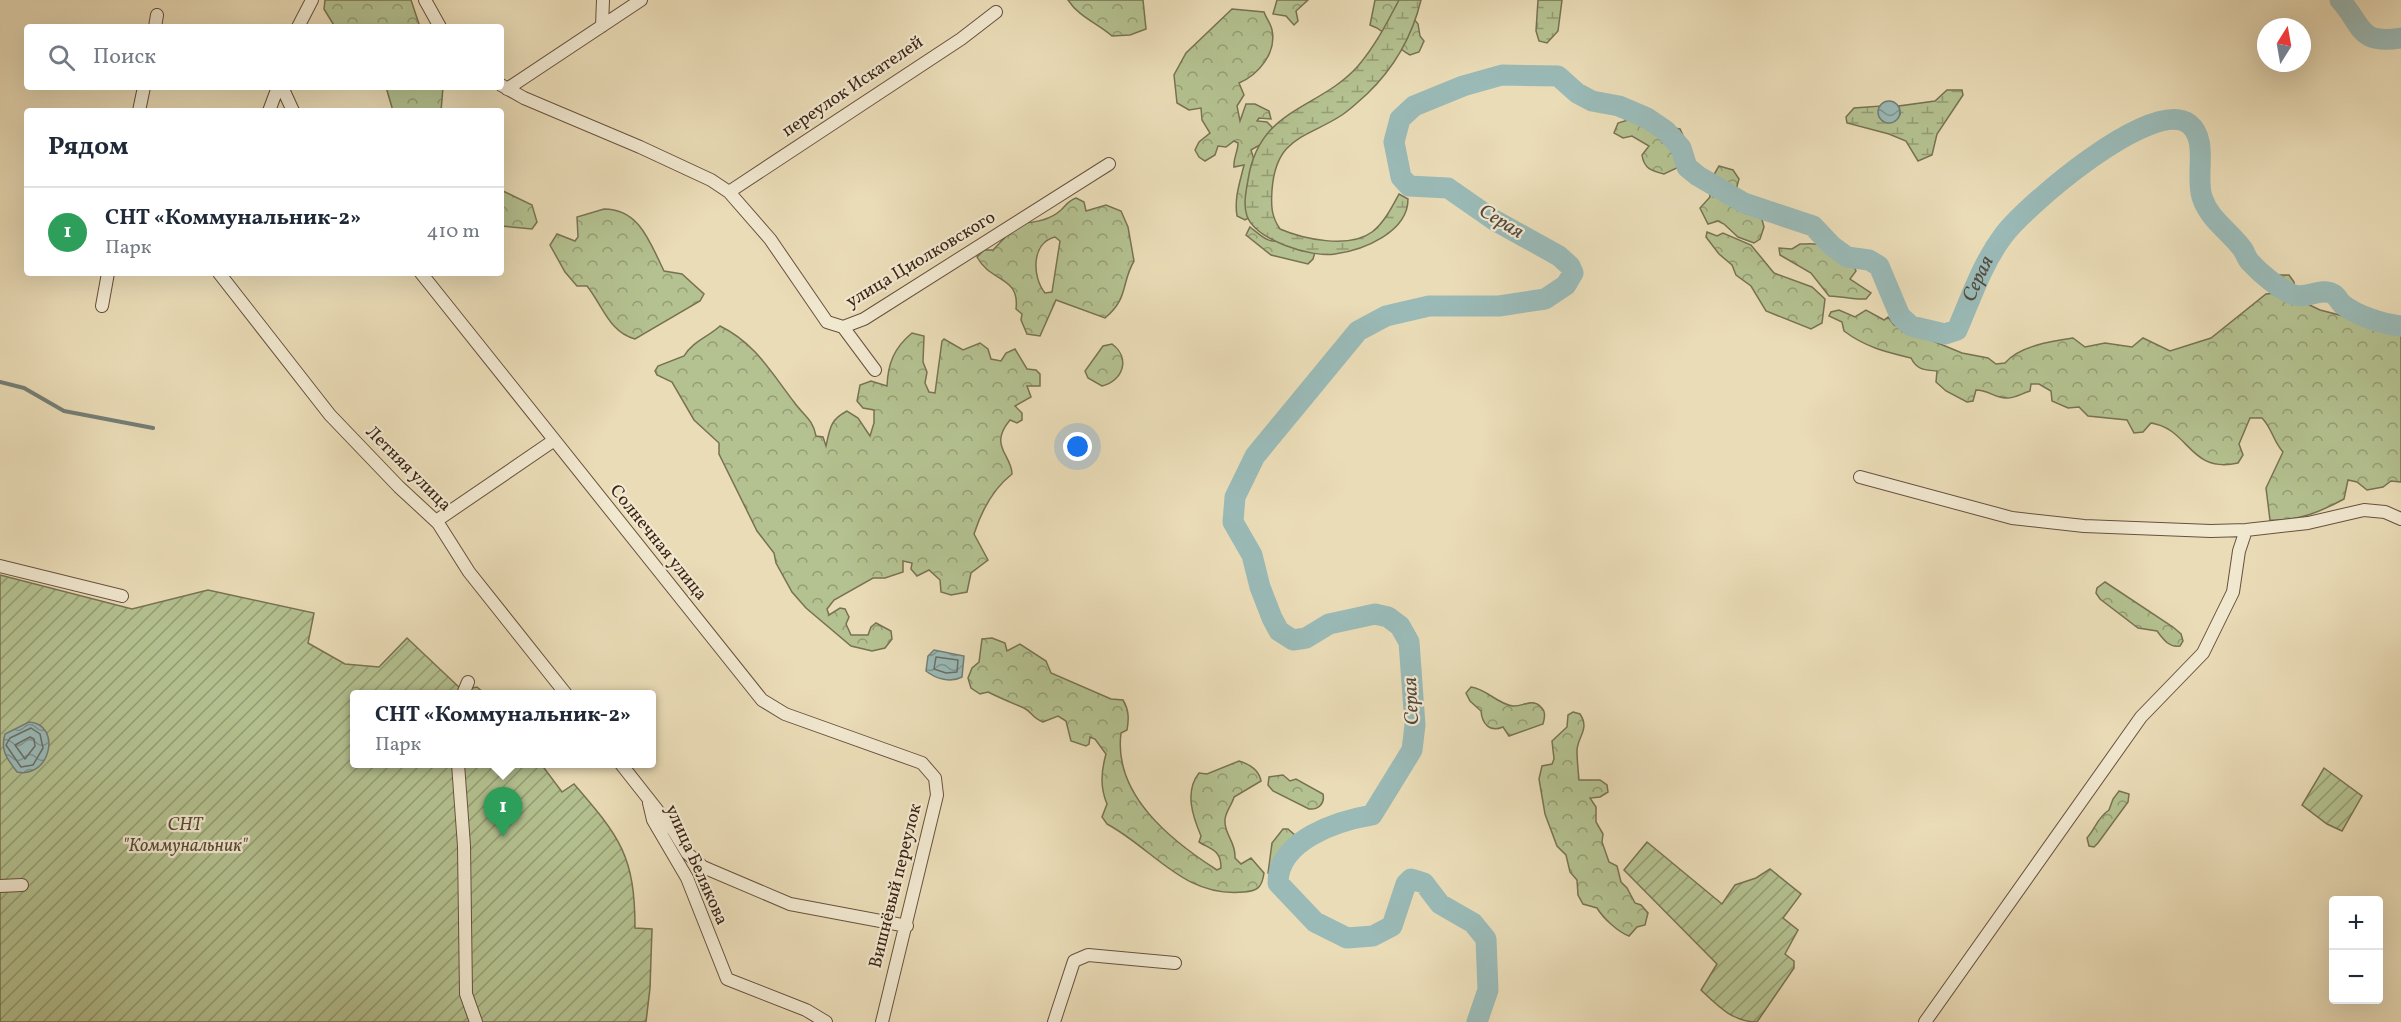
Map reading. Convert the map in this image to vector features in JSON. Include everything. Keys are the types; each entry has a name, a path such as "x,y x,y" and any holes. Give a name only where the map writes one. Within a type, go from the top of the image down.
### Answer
{"street":[{"path":"300,24 312,0"},
{"path":"425,0 438,24"},
{"path":"602,26 603,0"},
{"path":"504,87 641,0"},
{"name":"переулок Искателей","path":"729,192 961,39 996,12"},
{"name":"улица Циолковского","path":"504,87 711,180 729,192 770,239 827,322 843,327 864,319 1109,164"},
{"path":"140,108 143,90"},
{"path":"270,108 279,90"},
{"path":"282,90 291,108"},
{"path":"102,306 107,276"},
{"name":"Летняя улица","path":"221,276 330,415 399,487 436,520 469,572 564,690"},
{"name":"Солнечная улица","path":"423,276 762,700 785,714 922,763"},
{"path":"843,327 875,370"},
{"path":"436,520 553,441"},
{"path":"1860,477 2012,518 2084,526 2211,531 2247,530 2308,523 2364,510 2385,512 2401,519"},
{"path":"1925,1022 2141,717 2203,653 2233,592 2240,551 2247,530"},
{"path":"0,566 122,596"},
{"path":"465,690 468,682"},
{"name":"Вишнёвый переулок","path":"882,1022 899,944 907,926 937,795 935,778 922,763"},
{"path":"458,768 464,846 466,994 476,1022"},
{"path":"624,768 687,853 703,867 790,904 907,926"},
{"name":"улица Белякова","path":"648,798 653,820 687,878 727,979 806,1010 826,1022"},
{"path":"0,886 22,885"},
{"path":"1054,1022 1074,961 1088,955 1175,963"}],"green space":[{"path":"325,0 411,0 419,24 333,24 324,9"},
{"path":"1068,0 1143,0 1146,29 1130,35 1112,36 1072,6"},
{"path":"1277,0 1308,0 1296,11 1298,21 1294,25 1286,16 1273,14"},
{"path":"1375,0 1399,0 1418,24 1420,36 1424,41 1419,52 1410,55 1382,31 1370,25"},
{"path":"1399,0 1421,0 1413,27 1394,63 1377,84 1349,110 1295,141 1287,149 1275,172 1272,201 1273,215 1280,229 1313,239 1351,240 1372,232 1380,224 1399,194 1408,199 1401,221 1393,230 1371,244 1335,254 1312,253 1272,240 1252,225 1246,212 1246,189 1254,156 1264,138 1277,123 1343,81 1358,66 1385,26"},
{"path":"1538,0 1562,0 1558,31 1547,43 1539,41 1536,31"},
{"path":"1232,9 1264,12 1273,39 1269,55 1259,69 1239,83 1244,95 1237,106 1240,121 1246,104 1255,104 1269,111 1271,119 1259,118 1257,121 1267,122 1272,127 1268,139 1251,150 1256,166 1250,217 1245,220 1237,216 1236,209 1244,165 1234,167 1238,143 1234,141 1226,147 1218,146 1215,155 1205,161 1199,157 1195,150 1199,142 1210,133 1202,120 1201,108 1189,110 1177,103 1174,75 1186,53"},
{"path":"387,90 443,90 441,108 392,108"},
{"path":"1947,90 1962,90 1963,95 1937,134 1932,155 1918,161 1906,141 1847,123 1846,117 1854,108 1881,106 1880,108 1900,114 1899,106 1935,101"},
{"path":"1631,119 1641,123 1655,120 1667,127 1680,129 1686,142 1683,147 1686,154 1681,166 1664,174 1647,166 1642,155 1649,146 1632,136 1623,138 1614,133 1618,123"},
{"path":"1719,166 1733,170 1739,179 1737,186 1739,201 1748,208 1746,214 1761,216 1764,227 1760,239 1754,243 1738,237 1718,221 1708,224 1700,208 1710,197 1709,187 1717,184 1712,178"},
{"path":"504,191 532,205 537,222 532,229 504,226"},
{"path":"1076,198 1084,202 1086,211 1106,205 1121,211 1128,227 1134,261 1118,304 1105,318 1056,300 1040,336 1027,334 1021,320 1022,314 1016,309 1014,291 983,265 977,257 984,250 993,250 1019,223 1046,219","holes":["1055,237 1060,241 1052,292 1045,293 1036,270 1038,253 1047,240"]},
{"path":"604,209 627,215 635,221 648,239 664,271 682,274 704,294 700,301 635,339 619,331 587,286 577,286 565,272 550,245 557,234 575,241 578,237 577,217"},
{"path":"1250,227 1271,241 1287,239 1315,252 1313,259 1308,264 1271,255 1246,235"},
{"path":"1707,232 1717,236 1723,233 1751,245 1774,273 1812,287 1825,299 1822,323 1811,329 1766,311 1751,286 1736,275 1732,265 1719,254 1706,237"},
{"path":"1800,244 1823,245 1832,249 1838,260 1852,262 1856,271 1850,279 1871,293 1866,299 1829,296 1811,273 1780,255 1779,248 1792,249"},
{"path":"2278,275 2289,275 2294,282 2295,298 2320,310 2371,323 2386,332 2401,331 2401,482 2391,481 2383,487 2367,490 2357,482 2348,480 2344,499 2309,515 2280,520 2270,520 2266,488 2283,452 2262,418 2250,418 2239,444 2243,455 2238,463 2222,465 2209,462 2199,457 2174,433 2164,427 2151,423 2143,432 2134,433 2127,420 2088,416 2079,407 2068,408 2052,401 2051,391 2039,384 2031,384 2030,391 2009,398 1976,390 1973,401 1967,402 1946,391 1936,382 1937,371 1921,369 1911,358 1884,351 1860,341 1844,331 1842,322 1829,316 1831,312 1839,310 1855,317 1866,310 1884,320 1888,317 1894,325 1962,353 1988,358 1996,364 2005,363 2027,348 2073,338 2085,347 2105,343 2132,347 2143,338 2170,351 2211,338 2266,294 2275,293 2271,280"},
{"path":"720,326 743,341 762,359 810,421 816,436 823,437 826,446 832,425 847,411 858,418 870,436 874,423 874,410 863,408 857,401 860,385 871,381 887,386 893,356 912,333 924,336 923,362 927,372 925,383 929,392 935,393 944,339 963,350 980,343 988,349 991,359 1001,361 1006,353 1015,349 1027,369 1036,370 1040,374 1040,386 1027,386 1031,397 1015,406 1022,413 1022,420 1017,423 1010,420 1001,437 1001,444 1012,474 993,494 977,526 974,534 988,560 971,573 967,592 951,595 941,592 940,580 929,570 917,576 911,569 912,563 903,561 903,572 885,578 873,578 834,600 827,609 829,615 840,608 845,609 849,617 846,624 851,635 868,635 871,627 876,623 891,631 892,639 885,648 872,651 851,646 806,608 792,592 776,563 774,553 757,531 719,454 719,443 694,420 672,382 657,375 655,371 658,366 684,356 696,343"},
{"path":"1112,344 1121,356 1122,368 1115,379 1102,386 1088,378 1085,371 1103,346"},
{"name":"СНТ \"Коммунальник\"","path":"0,575 132,609 208,590 314,613 308,643 345,664 379,667 407,638 462,690 350,690 350,768 544,768 562,792 574,784 614,834 628,865 632,883 635,928 652,929 650,988 646,1022 0,1022"},
{"path":"2105,582 2173,627 2181,634 2183,641 2180,646 2169,644 2157,631 2138,628 2100,599 2096,593 2097,588"},
{"path":"992,638 1005,643 1007,651 1020,644 1046,661 1051,673 1111,699 1123,700 1128,722 1127,730 1121,733 1121,755 1126,776 1135,795 1164,830 1217,870 1221,868 1219,857 1212,849 1199,842 1201,836 1191,804 1194,780 1199,773 1207,774 1239,761 1253,768 1261,781 1234,797 1226,814 1225,825 1234,847 1235,858 1241,864 1251,858 1264,873 1258,887 1253,891 1244,892 1223,892 1204,888 1171,870 1107,824 1102,817 1107,804 1102,779 1106,754 1095,739 1090,737 1089,744 1086,746 1071,741 1066,721 1058,716 1043,722 1024,708 988,692 980,694 971,688 968,678 972,668 979,662 982,639"},
{"name":"СНТ \"Коммунальник\"","path":"477,687 480,690 462,690"},
{"path":"1471,687 1507,705 1537,704 1544,712 1543,724 1509,736 1503,727 1490,728 1485,723 1481,711 1470,701 1466,693"},
{"path":"1573,712 1580,714 1584,724 1577,750 1579,780 1600,780 1607,785 1608,792 1600,797 1590,798 1596,807 1596,822 1603,834 1602,842 1609,862 1617,866 1621,882 1635,903 1641,905 1648,913 1645,925 1637,927 1629,936 1611,924 1597,908 1583,904 1578,895 1577,880 1570,872 1566,855 1557,846 1545,814 1539,779 1542,766 1552,764 1554,759 1552,741 1567,727 1568,715"},
{"path":"2324,768 2362,796 2342,831 2327,824 2302,805"},
{"path":"1283,775 1290,781 1296,779 1323,794 1320,805 1309,809 1273,791 1268,785 1269,777"},
{"path":"2119,791 2129,794 2128,802 2098,843 2094,847 2089,846 2087,838 2101,817 2109,810"},
{"path":"1283,829 1288,829 1297,837 1292,845 1292,857 1288,869 1274,876 1268,873 1272,843"},
{"path":"1647,842 1722,904 1735,885 1756,878 1770,869 1801,894 1783,918 1798,930 1785,954 1794,961 1794,968 1757,1022 1733,1016 1701,990 1717,964 1624,870"}],"water":[{"path":"1889,101 1897,104 1900,112 1897,120 1889,123 1881,120 1878,112 1881,104"},
{"path":"934,650 964,656 962,677 953,680 944,679 926,671 928,656"},
{"path":"29,722 39,725 46,732 49,741 48,750 38,767 29,772 17,772 5,754 3,745 5,734"},
{"path":"1480,962 1491,962 1492,985 1482,1022 1471,1022 1482,993"}],"waterway":[{"name":"Серая","path":"2340,0 2368,36 2376,39 2401,38"},
{"name":"Серая","path":"1477,1022 1488,990 1486,939 1473,923 1440,904 1424,883 1411,879 1406,884 1392,926 1373,936 1347,938 1315,922 1278,883 1281,868 1288,855 1299,844 1327,828 1372,815 1412,750 1415,725 1409,642 1400,626 1388,617 1375,614 1329,624 1306,638 1293,640 1279,631 1260,587 1252,555 1233,522 1235,497 1255,456 1358,331 1386,316 1429,306 1499,306 1545,299 1566,285 1573,273 1570,266 1559,256 1494,220 1448,188 1409,186 1401,177 1394,142 1400,119 1414,106 1463,86 1502,75 1558,76 1577,93 1592,101 1619,106 1647,118 1666,131 1681,148 1687,167 1698,176 1744,203 1813,226 1832,246 1847,257 1869,260 1879,266 1900,316 1911,326 1945,334 1957,330 1983,270 2003,236 2036,202 2091,158 2120,139 2148,125 2172,120 2189,124 2195,131 2200,148 2200,188 2205,205 2259,271 2288,293 2304,296 2328,292 2342,304 2363,316 2401,326"},
{"path":"0,382 24,388 64,411 153,428"}],"place":[{"name":"СНТ «Коммунальник-2»","path":"503,837"}]}
